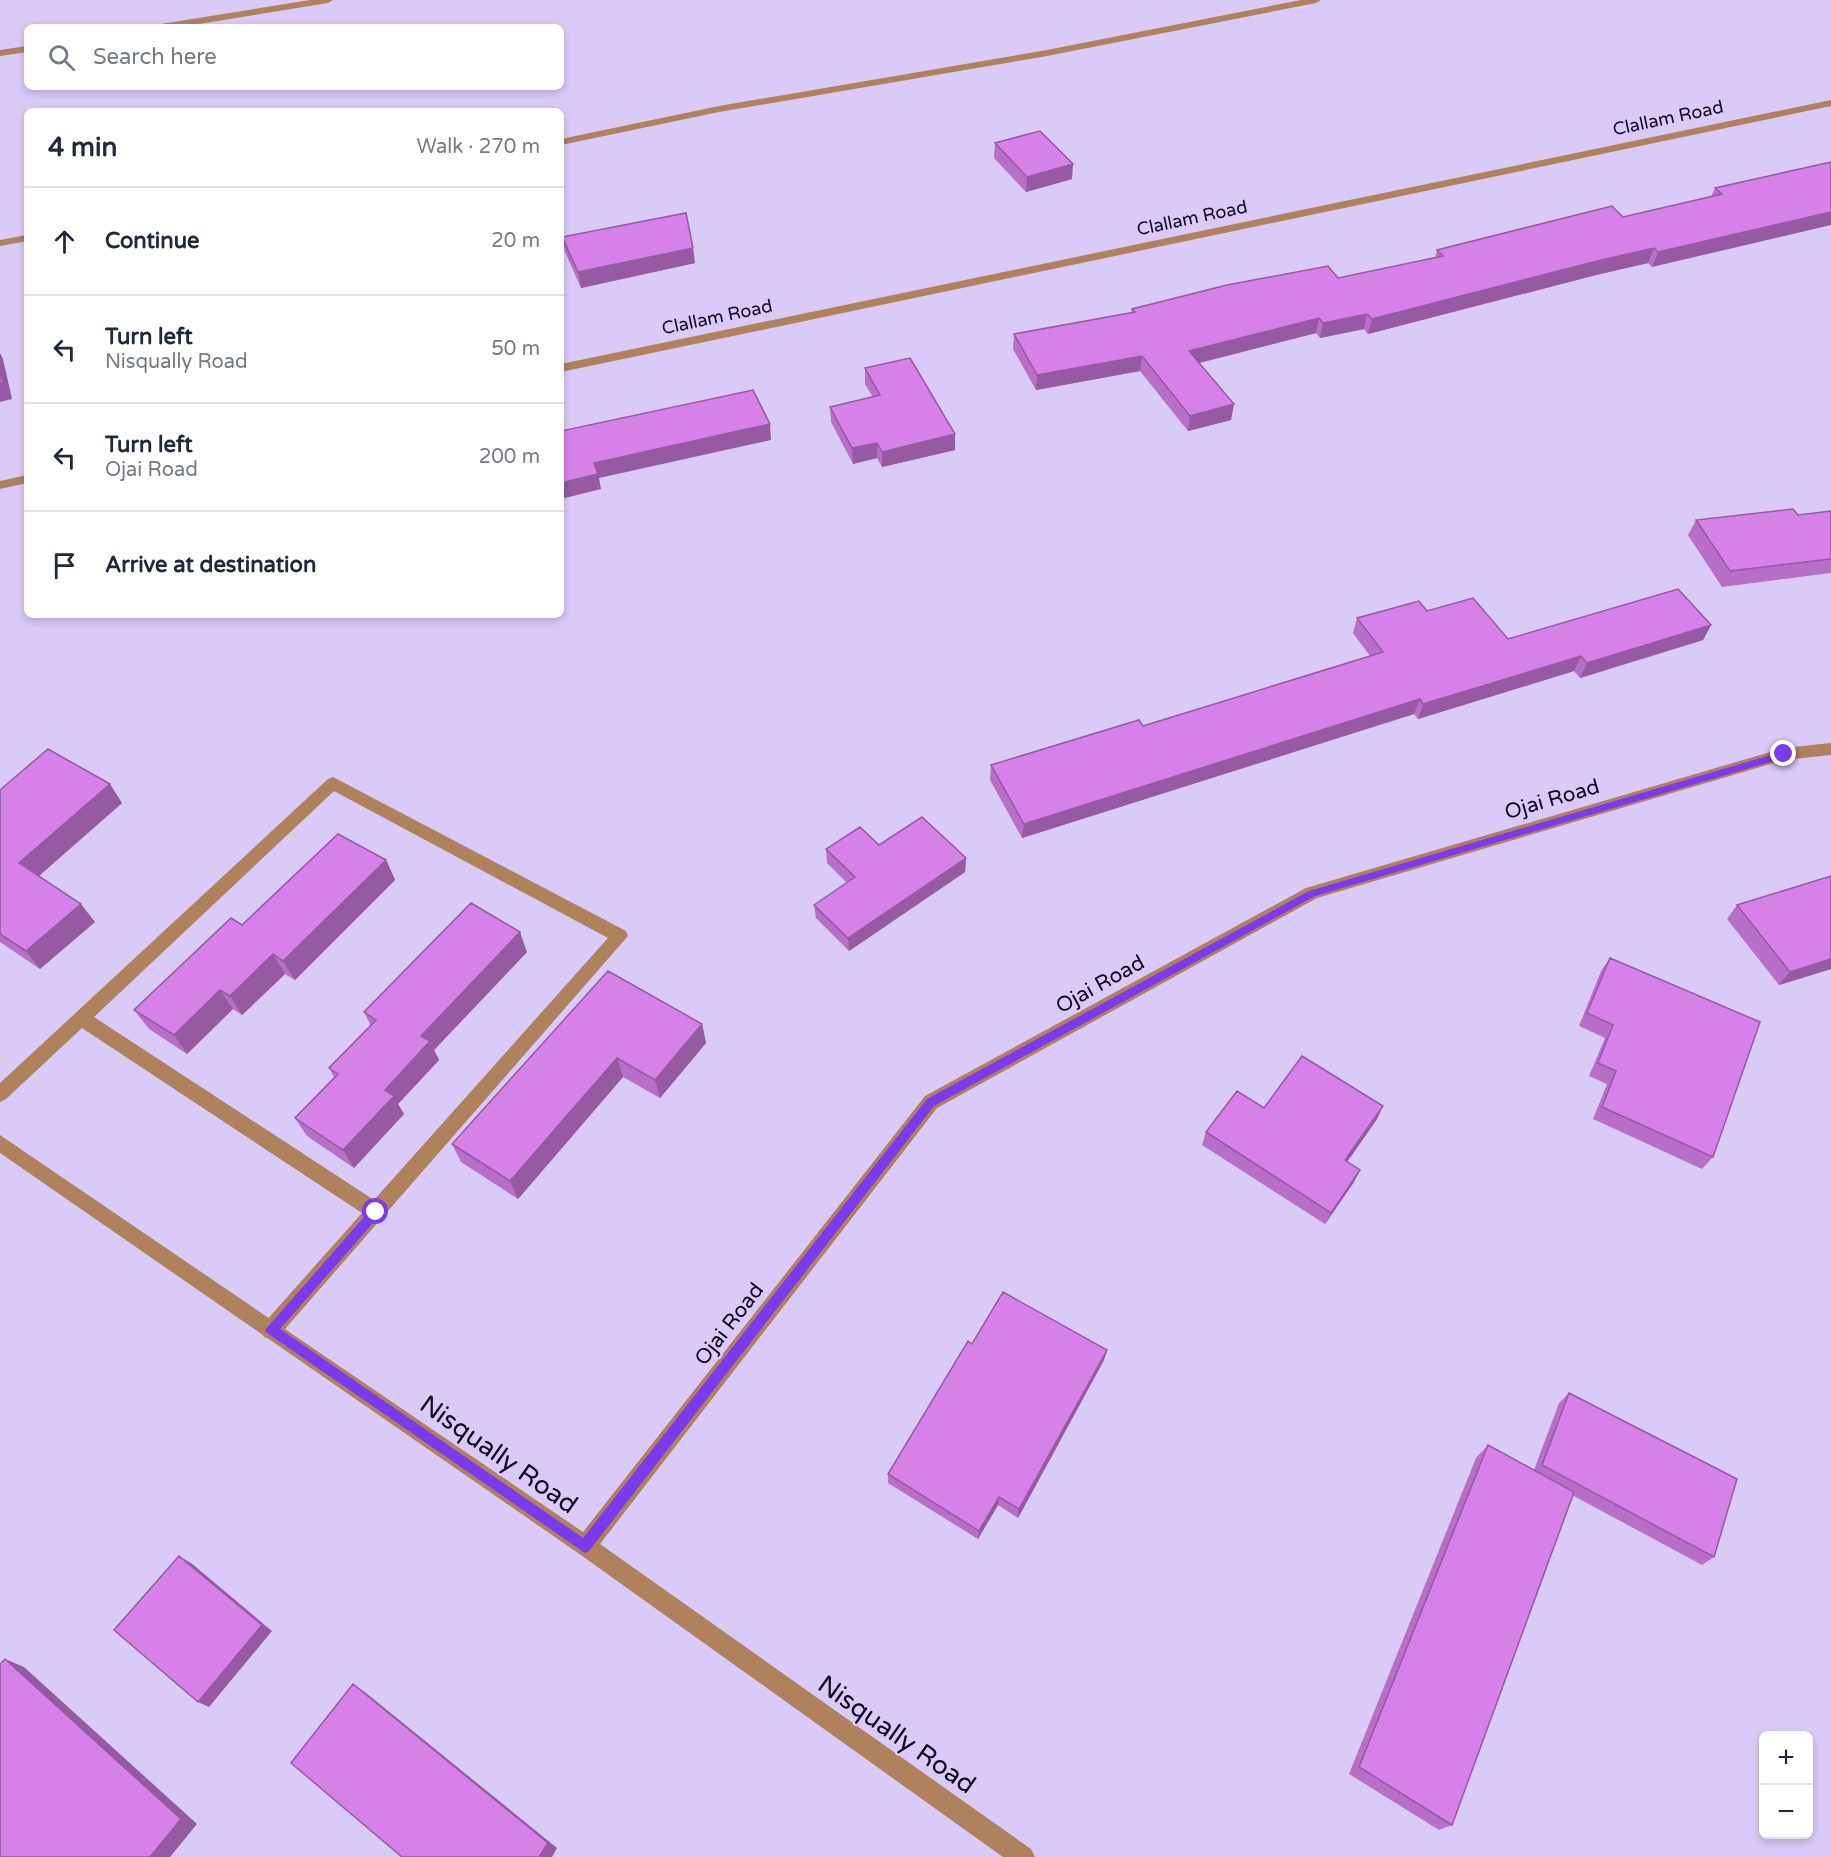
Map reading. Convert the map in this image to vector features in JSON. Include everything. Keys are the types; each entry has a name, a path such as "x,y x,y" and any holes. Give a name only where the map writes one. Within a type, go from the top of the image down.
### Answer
{"street":[{"path":"180,24 328,0"},
{"path":"564,141 741,105 1047,53 1316,0"},
{"path":"0,53 24,49"},
{"name":"Clallam Road","path":"564,367 1831,103"},
{"path":"0,243 24,239"},
{"path":"0,485 24,480"},
{"name":"Ojai Road","path":"585,1546 931,1102 1312,893 1784,754 1831,749"},
{"path":"0,1094 333,783 620,936 271,1330"},
{"path":"81,1018 376,1212"},
{"name":"Nisqually Road","path":"0,1143 585,1546 1023,1857"}],"building":[{"path":"1040,131 1073,164 1027,177 995,143"},
{"path":"1831,162 1831,212 1658,252 1654,248 1601,260 1372,319 1367,314 1323,323 1319,318 1189,351 1234,404 1190,416 1142,356 1037,375 1014,334 1135,312 1132,309 1227,285 1328,266 1338,278 1443,256 1437,250 1612,206 1623,217 1722,194 1715,188"},
{"path":"686,213 693,248 578,272 564,237"},
{"path":"910,358 955,434 882,452 877,443 852,448 830,407 880,395 865,368"},
{"path":"0,368 3,383 0,384"},
{"path":"753,390 770,424 594,463 598,474 564,482 564,430"},
{"path":"1793,509 1798,515 1831,511 1831,559 1730,571 1696,520"},
{"path":"1678,589 1711,625 1587,663 1581,656 1423,704 1420,699 1024,824 991,765 1139,720 1143,726 1383,652 1357,618 1419,601 1427,611 1473,598 1508,639"},
{"path":"48,749 110,784 19,863 81,904 26,951 0,934 0,790"},
{"path":"922,817 966,858 848,938 814,905 855,877 826,849 860,827 879,845"},
{"path":"338,834 386,860 283,961 273,954 230,996 220,990 174,1035 134,1010 231,918 242,925"},
{"path":"1831,876 1831,959 1790,972 1737,905"},
{"path":"471,903 520,932 421,1036 430,1041 385,1090 394,1096 343,1150 295,1118 338,1074 329,1068 376,1020 364,1012"},
{"path":"1610,958 1760,1022 1713,1157 1602,1107 1616,1071 1598,1063 1613,1025 1587,1013"},
{"path":"608,971 702,1024 655,1080 617,1058 510,1181 452,1144"},
{"path":"1302,1056 1383,1106 1345,1160 1360,1170 1331,1213 1206,1132 1237,1091 1264,1108"},
{"path":"1003,1292 1107,1350 1019,1509 999,1497 979,1531 888,1474 968,1341 972,1344"},
{"path":"1569,1393 1737,1479 1714,1557 1542,1465"},
{"path":"1488,1445 1574,1492 1452,1825 1359,1767"},
{"path":"179,1556 262,1625 198,1702 114,1630"},
{"path":"5,1659 181,1819 150,1857 0,1857 0,1664"},
{"path":"353,1684 548,1843 539,1857 402,1857 291,1763"}],"route":[{"path":"376,1212 271,1330 585,1546 931,1102 1312,893 1784,754"}]}
